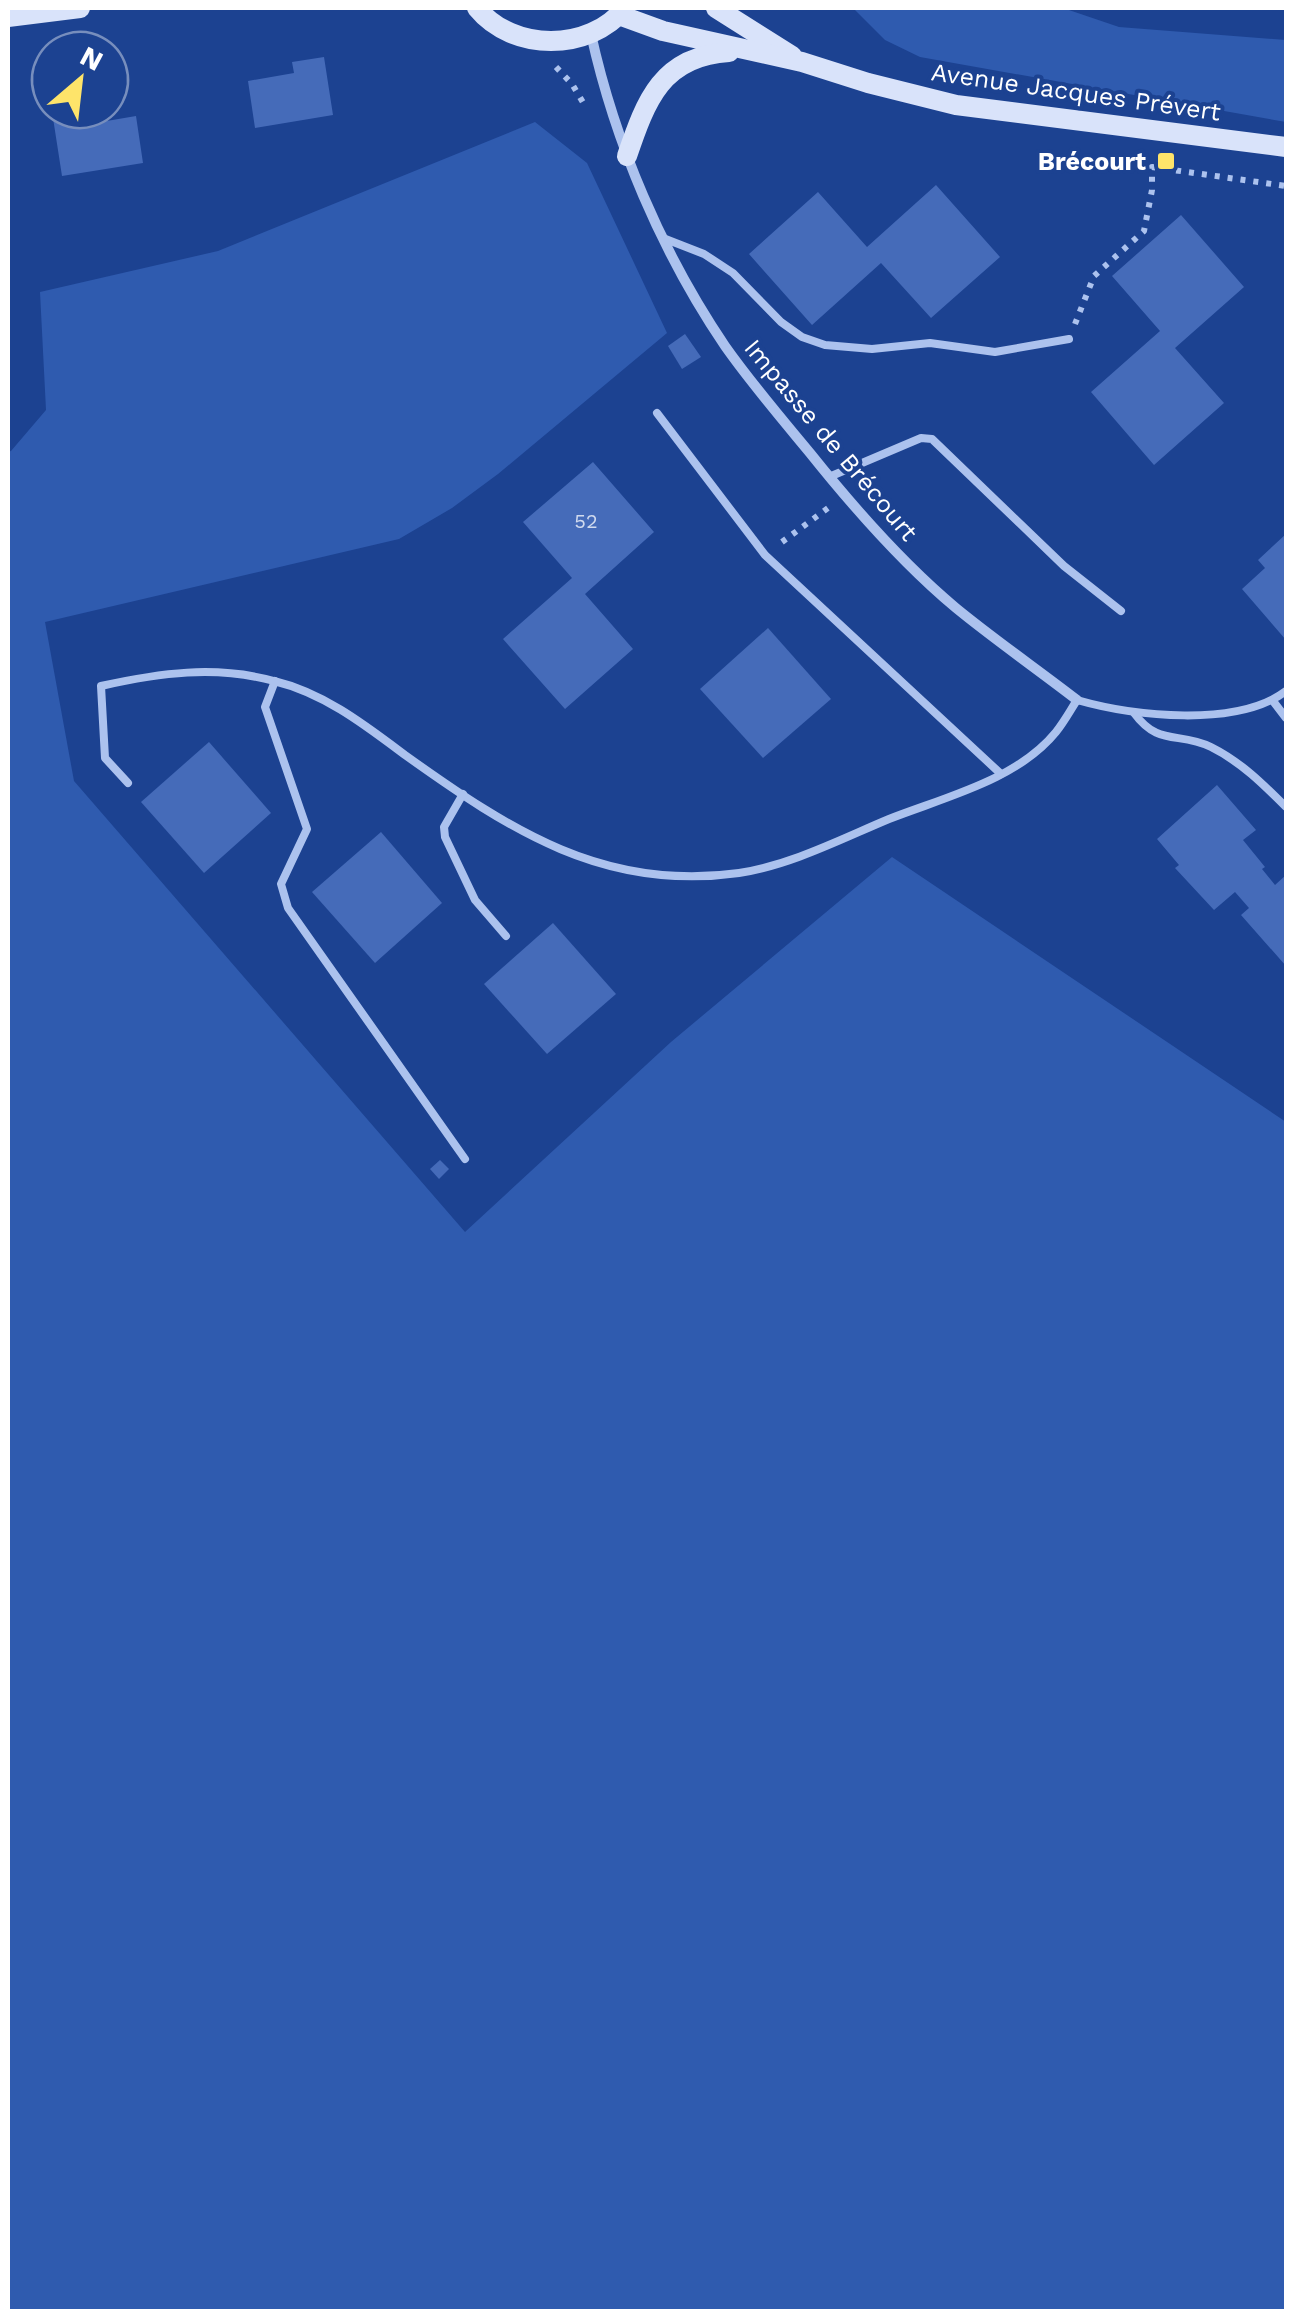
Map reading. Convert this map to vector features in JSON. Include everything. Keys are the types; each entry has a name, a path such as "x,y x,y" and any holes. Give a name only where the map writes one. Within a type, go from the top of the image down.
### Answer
{"street":[{"path":"11,13 80,8"},
{"path":"477,8 507,32 534,40 563,41 591,34 622,11"},
{"name":"Avenue Jacques Prévert","path":"716,8 802,62"},
{"name":"Avenue Jacques Prévert","path":"622,11 663,31 802,62 956,105 1286,148"},
{"name":"Impasse de Brécourt","path":"591,34 626,156 663,238 723,343 829,477 954,606 1077,700"},
{"path":"626,156 642,112 658,84 680,64 708,53 756,54"}],"lane":[{"path":"663,238 704,254 733,273 781,322 802,337 825,345 872,349 930,343 995,352 1069,339"},
{"path":"657,413 765,555 1001,774"},
{"path":"829,477 922,438 932,439 1064,566 1122,611"},
{"path":"128,784 105,758 101,686 179,671 216,672 275,681 327,702 462,794 555,849 600,866 653,874 740,873 780,863 1001,774 1055,734 1077,700 1162,716 1206,714 1273,701 1286,691"},
{"path":"275,681 265,707 308,829 281,884 288,908 465,1159"},
{"path":"1273,701 1286,718"},
{"path":"1134,713 1153,734 1206,744 1227,756 1248,769 1286,807"},
{"path":"462,794 444,827 445,838 475,900 506,936"}],"path":[{"path":"1069,339 1094,276 1144,230 1152,168 1286,186"},
{"path":"765,555 846,496"}],"shaded area":[{"path":"853,8 1063,8 1119,27 1286,40 1286,122 920,57 885,40"},
{"path":"535,122 587,163 667,333 498,474 452,508 399,539 45,622 74,781 465,1232 671,1042 892,857 1286,1122 1286,2311 8,2311 8,452 46,410 40,292 218,251"}],"building":[{"path":"324,57 333,115 255,128 248,81 294,73 292,62"},
{"path":"136,116 143,163 62,176 55,130 130,130 130,117"},
{"path":"936,185 1000,257 931,318 881,263 812,325 749,254 818,192 867,247"},
{"path":"1181,215 1244,287 1175,348 1224,403 1154,465 1091,392 1160,331 1112,276"},
{"path":"685,334 701,357 682,369 668,346"},
{"path":"593,462 654,532 585,594 633,649 565,709 503,639 572,578 523,522"},
{"path":"1286,534 1286,640 1242,589 1265,568 1258,560"},
{"path":"768,628 831,699 763,758 700,689"},
{"path":"209,742 271,813 204,873 141,802"},
{"path":"1217,785 1256,830 1243,840 1265,867 1262,869 1275,885 1286,875 1286,966 1241,915 1249,908 1235,892 1214,910 1175,868 1179,865 1157,839"},
{"path":"381,832 442,903 375,963 312,892"},
{"path":"553,923 616,994 547,1054 484,984"},
{"path":"440,1160 449,1169 439,1179 430,1169"}],"place":[{"name":"Brécourt","path":"1166,161"}]}
